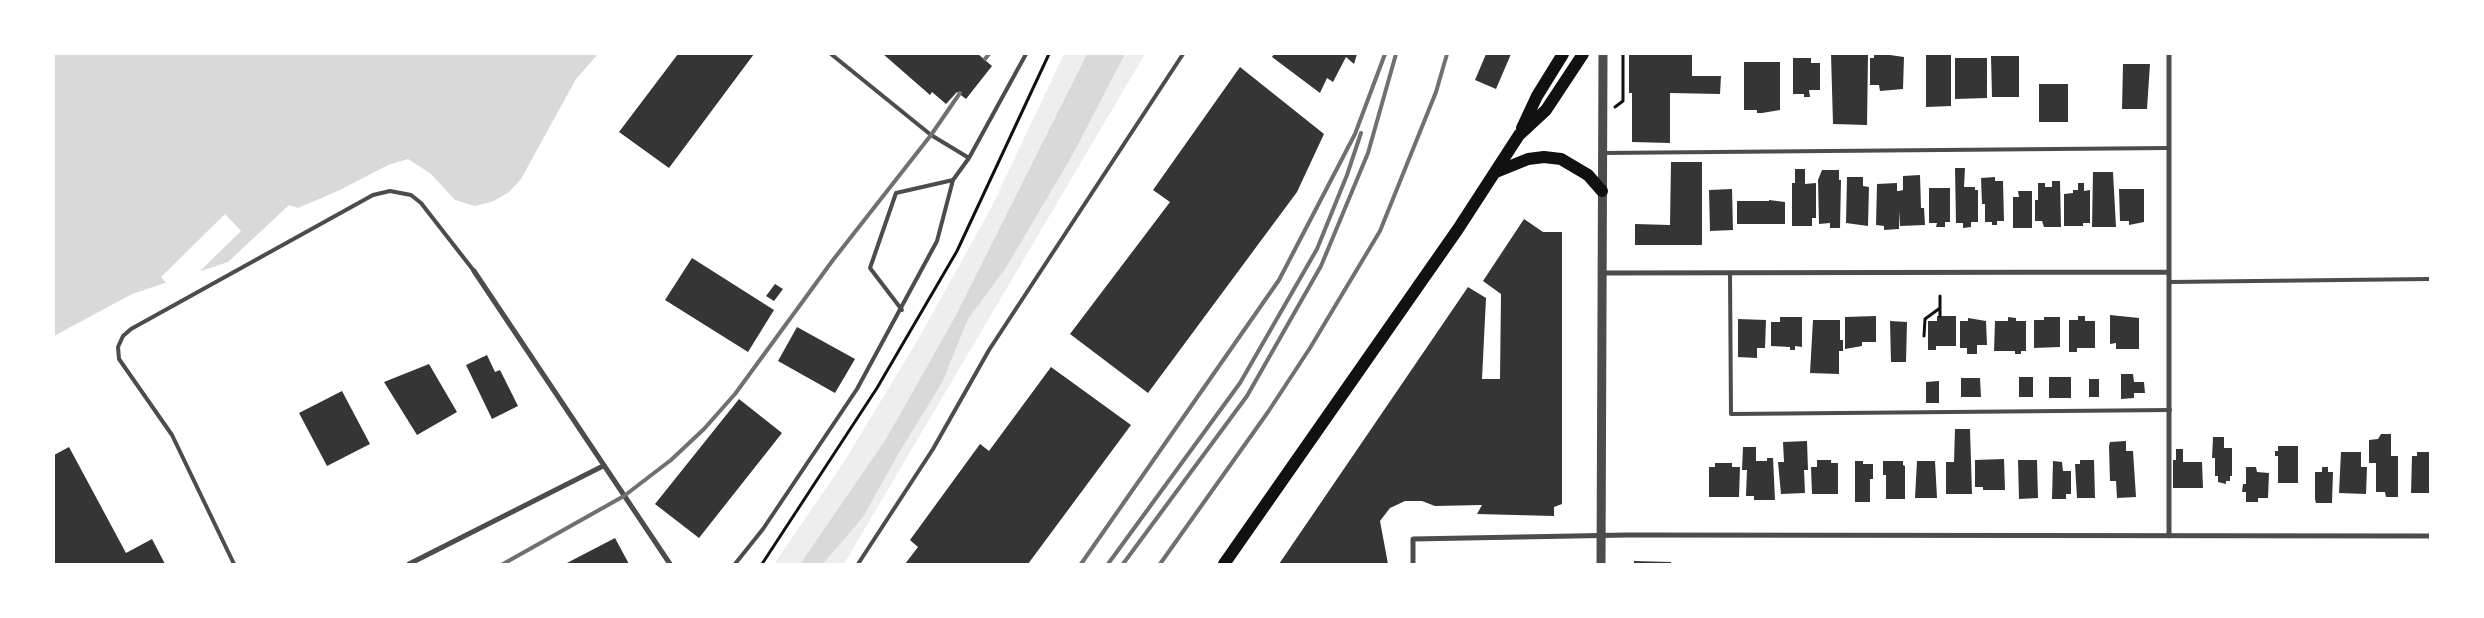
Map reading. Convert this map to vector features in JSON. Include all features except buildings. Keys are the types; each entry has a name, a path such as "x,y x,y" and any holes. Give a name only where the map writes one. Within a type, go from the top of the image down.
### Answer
{"main road":[{"path":"1224,564 1496,172 1519,135 1537,96 1563,54"},
{"path":"1519,135 1546,110 1583,54"},
{"path":"1496,172 1528,159 1544,156 1561,159 1588,175 1602,191"}],"street":[{"path":"1602,564 1603,54"},
{"path":"2169,54 2169,536"},
{"path":"474,270 670,564"},
{"path":"1602,273 2169,272"},
{"path":"409,564 603,466"},
{"path":"1413,564 1413,539 1601,536 2430,536"}],"lane":[{"path":"831,54 931,135 969,158"},
{"path":"735,564 816,453 857,390 902,310 937,242 953,180 969,158 1026,54"},
{"path":"858,564 933,448 989,350 1183,54"},
{"path":"1602,153 2168,148"},
{"path":"902,310 870,268 896,193 953,180"},
{"path":"234,564 172,435 119,359 118,347 123,336 130,329 373,195 390,191 411,195 421,203 474,270"},
{"path":"1730,274 1731,414 2170,410"},
{"path":"2169,282 2430,279"}],"path":[{"path":"762,564 877,388 957,250 1049,54"},
{"path":"1623,54 1623,100 1626,100"},
{"path":"1940,296 1940,316"},
{"path":"1924,336 1925,319 1940,308"}],"shaded area":[{"path":"54,54 598,54 576,79 521,179 509,192 494,201 475,206 455,200 431,174 408,159 388,165 340,190 298,208 289,205 228,262 132,294 54,336"},
{"path":"1064,54 1087,54 956,315 886,439 800,564 774,564 842,465 916,343 991,208"},
{"path":"1087,54 1125,54 1072,156 1005,269 968,319 942,383 900,451 863,517 823,564 800,564 886,439 956,315"},
{"path":"1125,54 1145,54 844,564 823,564 863,517 900,451 942,383 968,319 1005,268 1072,156"}],"pier":[{"path":"225,214 241,231 195,276 168,285 161,277"}],"railway":[{"path":"985,59 989,54"},
{"path":"1081,564 1279,280 1355,134 1385,54"},
{"path":"1123,564 1247,396 1321,266 1368,153 1396,54"},
{"path":"1160,564 1268,412 1310,348 1380,231 1436,92 1447,54"},
{"path":"503,564 624,496 671,460 704,429 735,394 833,260 931,135 960,93"},
{"path":"1108,564 1240,383 1317,249 1347,175 1361,133"}]}
